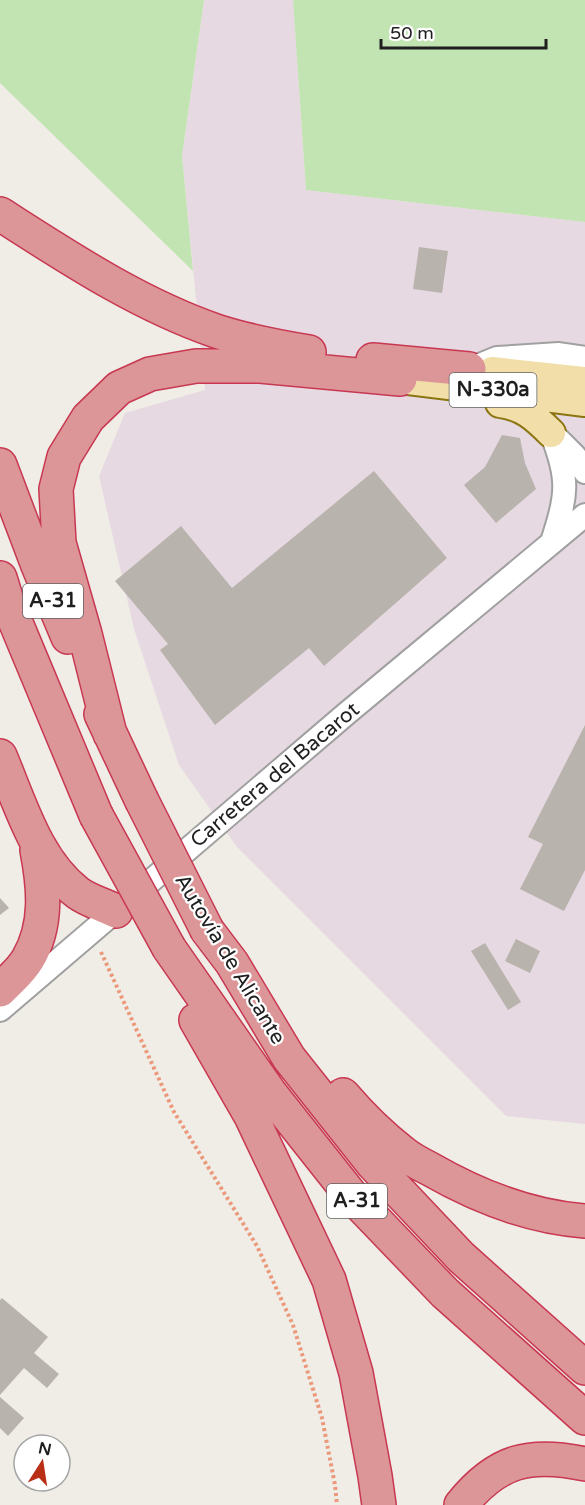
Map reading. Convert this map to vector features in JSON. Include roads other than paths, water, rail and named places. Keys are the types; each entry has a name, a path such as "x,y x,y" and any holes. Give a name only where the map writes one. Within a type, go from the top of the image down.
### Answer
{"highway":[{"path":"0,214 96,275 169,312 218,331 292,350 324,355 482,370"},
{"path":"110,734 86,634 59,543 56,489 64,457 88,418 119,388 150,374 196,366 260,366 400,378"},
{"name":"Autovía de Alicante","path":"0,465 37,563 110,734 141,799 207,930 246,986 289,1058 373,1164 461,1257 585,1368"},
{"name":"Autovía de Alicante","path":"0,578 8,604 96,815 169,948 270,1093 350,1194 445,1293 585,1418"},
{"path":"0,756 36,842 61,878 80,894 116,911"},
{"path":"0,990 18,973 28,959 39,934 44,890 36,842"},
{"path":"169,948 195,1017 251,1116 329,1280 356,1373 379,1505"},
{"path":"246,986 368,1123 404,1154 450,1181 496,1201 536,1214 585,1221"},
{"path":"461,1505 477,1485 501,1468 530,1459 561,1459 585,1464"}],"main road":[{"name":"N-330a","path":"482,370 585,381"},
{"path":"482,370 585,391"},
{"name":"N-330a","path":"400,378 585,402"},
{"path":"400,378 430,394 508,404 522,408 534,415 551,433"}],"street":[{"path":"482,370 497,358 559,354 585,358"},
{"path":"551,433 574,456 585,472"},
{"path":"551,433 562,460 565,479 565,497 552,542"},
{"name":"Carretera del Bacarot","path":"0,1010 585,515"}]}
